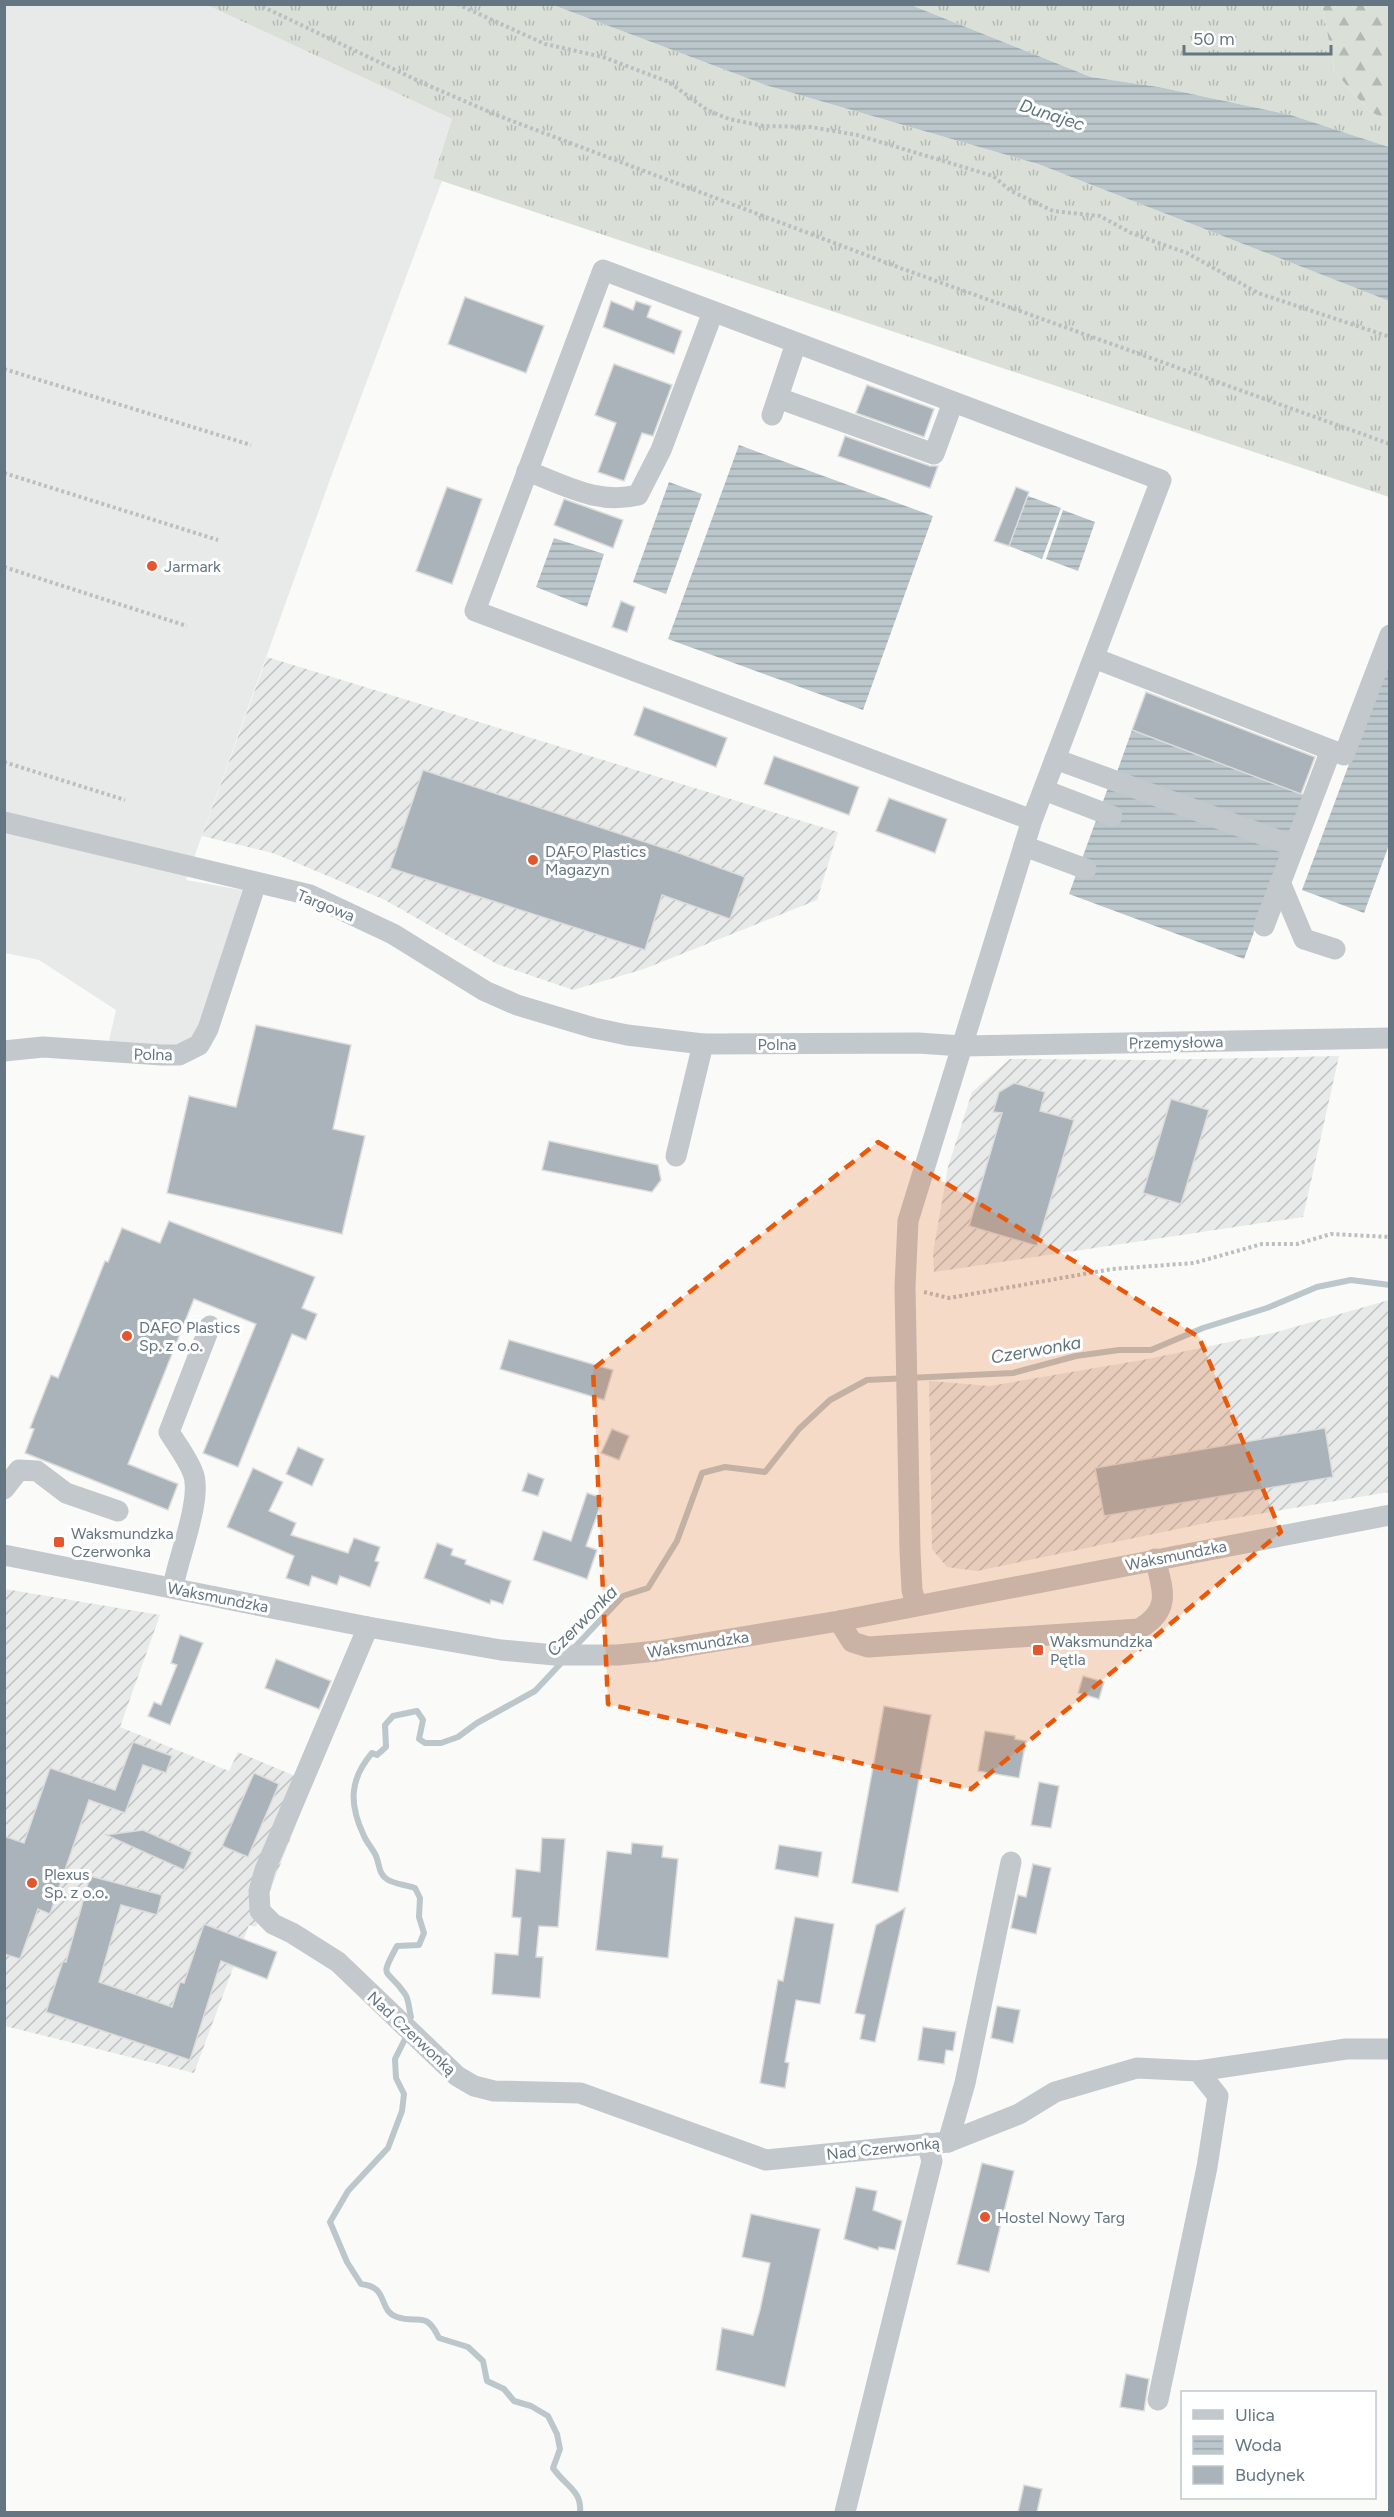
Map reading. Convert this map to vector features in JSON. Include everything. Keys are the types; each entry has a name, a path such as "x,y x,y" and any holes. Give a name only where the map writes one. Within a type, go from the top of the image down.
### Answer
{"street":[{"path":"916,1605 912,1590 910,1551 905,1287 908,1221 1032,820 1161,480 603,270 475,611 1032,820"},
{"path":"527,471 598,497 617,500 638,495 662,450 713,312"},
{"path":"796,343 775,406 934,454 953,402"},
{"path":"1094,658 1344,755 1389,634"},
{"path":"1264,926 1331,750"},
{"path":"1055,759 1294,846"},
{"path":"1044,790 1112,816"},
{"name":"Targowa","path":"4,822 310,895 393,934 485,991 517,1005 594,1028"},
{"path":"1024,846 1086,869"},
{"path":"1280,882 1304,939 1335,949"},
{"name":"Polna","path":"4,1051 43,1047 179,1055 199,1045 208,1029 229,971 256,883"},
{"name":"Polna","path":"594,1028 645,1038 703,1044 918,1043 962,1046"},
{"name":"Przemysłowa","path":"962,1046 1389,1038"},
{"path":"676,1156 703,1044"},
{"path":"173,1587 178,1560 197,1498 194,1473 169,1432 210,1326"},
{"path":"4,1489 19,1470 37,1472 66,1493 118,1512"},
{"name":"Waksmundzka","path":"4,1555 368,1627 501,1650 555,1655 590,1655 657,1651 839,1621 1389,1515"},
{"path":"839,1621 852,1642 868,1647 1139,1629 1150,1622 1163,1603 1163,1590 1155,1559"},
{"name":"Nad Czerwonką","path":"368,1627 265,1870 259,1891 260,1911 273,1924 292,1933 338,1962 457,2076 474,2086 494,2091 580,2093 766,2160 948,2142 1019,2114 1055,2092 1137,2068 1198,2071 1346,2049 1389,2049"},
{"path":"948,2142 965,2083 1011,1863"},
{"path":"1158,2400 1207,2167 1218,2096 1198,2071"},
{"path":"845,2512 932,2161 927,2143"}],"path":[{"path":"257,4 425,84 499,116 903,269 1389,444"},
{"path":"457,4 545,44 603,57 669,82 707,110 729,119 763,126 811,127 857,135 993,176 1011,191 1053,211 1100,216 1131,233 1186,253 1258,293 1389,337"},
{"path":"4,369 251,446"},
{"path":"4,472 218,540"},
{"path":"4,567 187,626"},
{"path":"4,762 125,800"},
{"path":"905,1287 949,1298 1112,1269 1194,1263 1262,1244 1297,1244 1331,1234 1389,1237"}],"highlighted area":[{"path":"878,1142 1199,1337 1281,1532 971,1789 608,1704 593,1369"}],"shaded area":[{"name":"Jarmark","path":"4,5 207,5 452,119 433,177 442,181 332,474 186,880 242,890 205,1021 192,1046 108,1045 116,1010 39,960 5,953"},
{"path":"267,657 838,832 817,900 644,969 573,990 497,964 385,900 273,853 202,836"},
{"path":"1339,1056 1303,1217 934,1272 933,1253 948,1167 972,1092 1010,1059 1148,1060"},
{"path":"1389,1300 1389,1492 1211,1522 977,1571 947,1567 932,1549 929,1381 990,1386 1148,1359 1277,1332"},
{"path":"5,1589 160,1615 120,1727 229,1771 238,1752 312,1783 256,1927 249,1925 194,2073 5,2026"}],"green space":[{"path":"207,5 553,5 765,85 1038,164 1389,301 1389,497 433,178 452,119"},
{"path":"911,5 1322,5 1335,72 1369,111 1389,121 1389,147 1291,115 1159,87 1091,77"},
{"path":"1322,5 1389,5 1389,121 1369,111 1335,72"}],"water":[{"name":"Dunajec","path":"553,5 911,5 1091,77 1159,87 1291,115 1389,147 1389,301 1038,164 765,85"},
{"path":"739,445 933,516 863,710 668,639"},
{"path":"669,482 702,494 666,594 633,582"},
{"path":"1028,496 1061,508 1042,559 1009,546"},
{"path":"1063,510 1095,522 1078,571 1046,559"},
{"path":"554,538 604,554 587,607 536,587"},
{"path":"1389,657 1389,845 1364,913 1302,890"},
{"path":"1132,730 1304,795 1288,835 1117,772"},
{"path":"1109,785 1284,850 1244,959 1069,894"}],"building":[{"path":"465,297 544,326 526,373 448,344"},
{"path":"611,301 633,310 636,301 651,306 647,317 682,331 674,354 603,327"},
{"path":"614,364 672,385 653,436 642,433 624,481 598,472 616,423 595,415"},
{"path":"867,385 934,409 924,437 856,413"},
{"path":"845,436 930,466 938,466 930,488 838,456"},
{"path":"447,487 482,499 452,584 416,571"},
{"path":"1016,487 1029,492 1009,546 994,541"},
{"path":"564,499 623,520 613,548 554,525"},
{"path":"621,601 635,607 627,632 612,627"},
{"path":"1146,692 1315,757 1301,794 1132,730"},
{"path":"644,707 727,738 716,767 634,735"},
{"path":"774,756 859,787 849,815 764,784"},
{"name":"DAFO Plastics Magazyn","path":"423,770 676,852 745,877 730,919 662,895 645,950 390,868"},
{"path":"889,798 947,819 935,853 876,831"},
{"path":"256,1025 351,1045 333,1129 365,1136 342,1234 167,1193 189,1096 236,1107"},
{"path":"1014,1083 1045,1092 1040,1111 1074,1120 1037,1246 969,1226 1002,1113 993,1112 999,1092"},
{"path":"1171,1099 1209,1110 1181,1204 1143,1193"},
{"path":"549,1141 658,1165 661,1180 652,1192 542,1170"},
{"name":"DAFO Plastics Sp. z o.o.","path":"169,1221 315,1277 302,1308 317,1314 306,1340 292,1334 238,1467 203,1453 256,1324 194,1299 128,1464 178,1484 168,1510 25,1453 34,1429 30,1428 51,1375 58,1378 105,1261 108,1262 122,1228 160,1243"},
{"path":"509,1340 613,1370 604,1400 500,1369"},
{"path":"1325,1428 1333,1477 1104,1516 1095,1468"},
{"path":"612,1429 629,1436 619,1460 601,1453"},
{"path":"298,1447 324,1459 312,1486 286,1474"},
{"path":"253,1468 283,1482 269,1511 296,1523 291,1535 348,1553 354,1538 380,1547 375,1561 379,1562 370,1587 340,1576 337,1585 312,1576 309,1586 286,1578 294,1556 227,1527"},
{"path":"528,1473 544,1479 538,1496 522,1491"},
{"path":"587,1493 603,1498 586,1546 597,1550 587,1579 533,1560 543,1531 571,1541"},
{"path":"437,1543 453,1549 451,1555 466,1560 465,1564 511,1581 503,1604 491,1600 490,1604 424,1578"},
{"path":"180,1635 203,1643 170,1725 148,1716 154,1702 161,1705 177,1665 171,1663"},
{"path":"276,1659 331,1681 319,1709 265,1688"},
{"path":"1083,1676 1104,1682 1099,1699 1078,1693"},
{"path":"884,1706 931,1715 898,1892 852,1883"},
{"path":"985,1731 1015,1736 1015,1739 1026,1741 1019,1778 978,1771"},
{"name":"Plexus Sp. z o.o.","path":"133,1742 172,1756 166,1773 143,1765 125,1813 89,1800 50,1914 38,1909 20,1959 4,1954 4,1836 24,1843 50,1768 115,1790"},
{"path":"254,1773 279,1784 248,1857 222,1846"},
{"path":"1039,1782 1059,1786 1051,1828 1031,1825"},
{"path":"143,1830 192,1852 184,1870 106,1835"},
{"path":"542,1838 565,1839 558,1927 539,1926 536,1957 543,1957 540,1998 492,1994 495,1953 518,1955 521,1918 512,1917 516,1869 540,1872"},
{"path":"632,1843 663,1846 662,1857 678,1859 668,1958 596,1950 607,1851 631,1854"},
{"path":"779,1845 822,1852 818,1877 775,1869"},
{"path":"1033,1864 1051,1868 1036,1934 1011,1928 1018,1895 1026,1897"},
{"path":"90,1876 162,1895 157,1915 121,1905 99,1982 172,2007 180,1982 184,1983 204,1924 277,1952 267,1979 221,1961 190,2060 46,2012 63,1961 66,1962"},
{"path":"905,1908 875,2042 860,2039 865,2015 855,2013 876,1925"},
{"path":"795,1917 834,1924 820,2004 796,2000 785,2062 789,2063 785,2088 760,2083 778,1980 783,1981"},
{"path":"997,2006 1020,2010 1013,2043 991,2038"},
{"path":"923,2027 956,2032 953,2051 946,2050 944,2064 918,2060"},
{"name":"Hostel Nowy Targ","path":"982,2163 1014,2171 989,2272 957,2264"},
{"path":"856,2187 877,2191 873,2210 902,2221 895,2250 879,2247 878,2250 844,2239"},
{"path":"751,2214 820,2229 785,2387 716,2370 722,2328 753,2335 760,2310 770,2263 742,2257"},
{"path":"1126,2374 1149,2379 1144,2411 1120,2407"},
{"path":"1024,2485 1042,2489 1037,2512 1018,2512"}],"waterway":[{"name":"Czerwonka","path":"572,1650 623,1596 648,1588 677,1541 702,1473 725,1467 765,1472 799,1429 830,1400 867,1380 1013,1373 1076,1356 1119,1350 1151,1350 1203,1328 1267,1308 1317,1287 1351,1280 1390,1285"},
{"name":"Czerwonka","path":"411,2017 406,1996 386,1969 397,1946 419,1945 424,1933 419,1917 420,1898 415,1888 391,1881 381,1872 356,1813 354,1793 359,1773 372,1753 377,1755 386,1747 385,1725 393,1716 417,1711 423,1720 419,1739 425,1743 441,1743 458,1737 477,1723 535,1691 564,1660"},
{"name":"Czerwonka","path":"404,2041 395,2059 396,2078 404,2094 402,2111 388,2148 348,2191 330,2222 347,2262 361,2284 376,2289 391,2314 405,2319 425,2321 430,2324 439,2338 468,2347 483,2361 487,2381 504,2389 514,2401 531,2406 548,2416 557,2434 560,2449 553,2468 576,2493 580,2512"}],"place":[{"name":"Jarmark","path":"152,566"},
{"name":"DAFO Plastics Magazyn","path":"533,860"},
{"name":"DAFO Plastics Sp. z o.o.","path":"127,1336"},
{"name":"Waksmundzka Czerwonka","path":"59,1542"},
{"name":"Waksmundzka Pętla","path":"1038,1650"},
{"name":"Plexus Sp. z o.o.","path":"32,1883"},
{"name":"Hostel Nowy Targ","path":"985,2217"}]}
